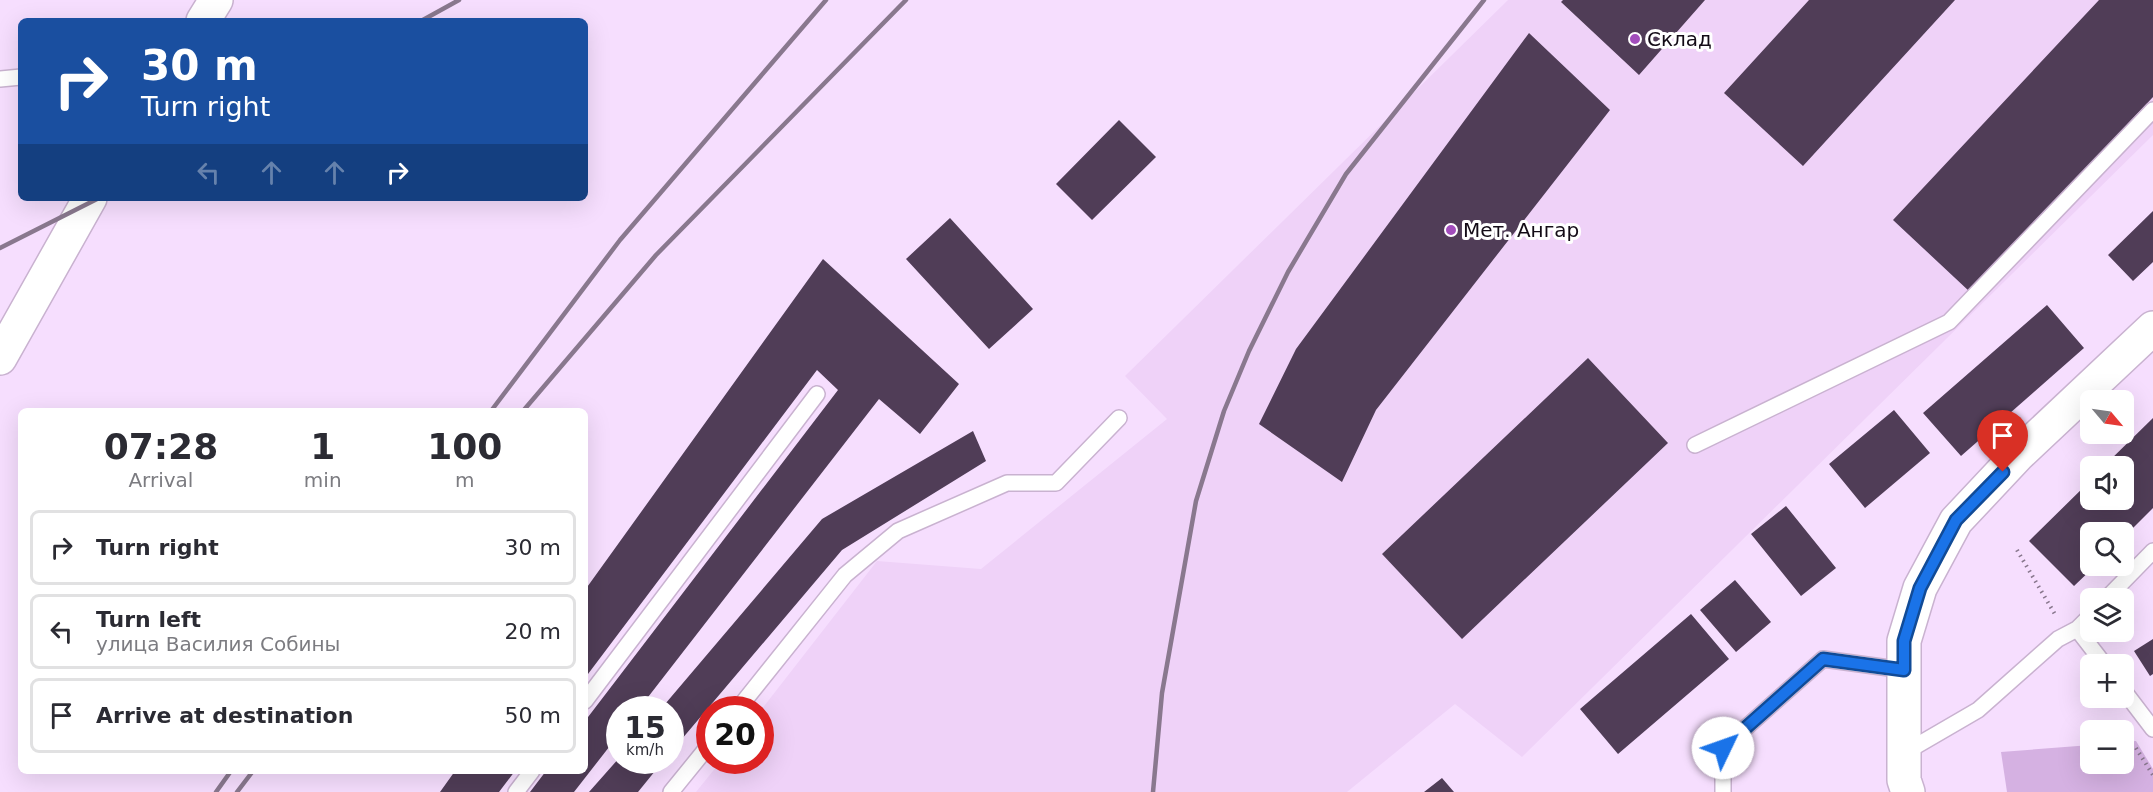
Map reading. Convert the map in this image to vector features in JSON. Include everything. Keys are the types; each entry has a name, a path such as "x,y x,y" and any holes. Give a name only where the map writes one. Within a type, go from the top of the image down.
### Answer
{"street":[{"path":"205,18 216,0"},
{"path":"0,358 88,201"},
{"path":"1908,792 1904,780 1904,641 1920,588 1956,520 2018,455 2153,328"}],"lane":[{"path":"0,79 18,77"},
{"path":"1695,445 1949,322 2153,111"},
{"path":"588,697 817,394"},
{"path":"748,696 845,575 898,531 1006,483 1056,483 1119,418"},
{"path":"2117,588 2153,551"},
{"path":"1904,753 1978,710 2058,639 2080,626"},
{"path":"2077,629 2096,654"},
{"path":"1723,792 1723,748 1823,659 1904,670"},
{"path":"2134,704 2153,729"},
{"path":"671,792 696,761"},
{"path":"516,792 530,774"}],"shaded area":[{"path":"1508,0 2153,0 2153,135 1522,757 1455,704 1347,792 696,792 711,774 774,774 774,696 772,696 877,561 981,569 1167,419 1125,376"},
{"path":"2134,741 2153,769 2153,792 2007,792 2001,752 2080,746 2080,774 2134,774"}],"building":[{"name":"Склад","path":"1563,0 1705,0 1639,75 1561,2"},
{"path":"1809,0 1955,0 1803,166 1724,93"},
{"path":"2099,0 2153,0 2153,97 1970,292 1893,220"},
{"name":"Мет. Ангар","path":"1529,33 1610,110 1376,410 1342,482 1259,424 1296,349"},
{"path":"1119,120 1156,157 1092,220 1056,184"},
{"path":"2153,211 2153,262 2133,281 2108,255"},
{"path":"950,218 1033,309 989,349 906,259"},
{"path":"823,259 959,384 920,434 879,399 649,696 606,696 606,751 574,792 530,792 544,774 588,774 588,717 838,390 817,370 588,674 588,586"},
{"path":"2047,305 2084,348 1961,456 1923,413"},
{"path":"1588,358 1668,443 1462,639 1382,554"},
{"path":"1894,410 1930,453 1865,508 1829,464"},
{"path":"2153,418 2153,508 2134,527 2134,522 2080,522 2080,576 2084,576 2074,586 2029,541 2080,491 2080,510 2134,510 2134,456 2114,456 2126,444 2134,444 2134,437"},
{"path":"973,431 986,461 842,550 718,696 696,696 696,722 684,736 684,696 672,696 822,519"},
{"path":"1786,506 1836,568 1801,596 1751,534"},
{"path":"1735,580 1771,622 1736,652 1700,610"},
{"path":"1691,614 1729,659 1618,754 1580,709"},
{"path":"2153,639 2153,674 2150,676 2134,651"},
{"path":"606,773 653,774 638,792 589,792"},
{"path":"453,774 513,774 499,792 440,792"},
{"path":"1442,778 1454,792 1424,792"}],"railway":[{"path":"426,18 459,0"},
{"path":"493,408 620,240 826,0"},
{"path":"526,408 656,255 906,0"},
{"path":"1153,792 1162,693 1196,501 1224,411 1249,351 1288,272 1346,174 1484,0"},
{"path":"0,248 93,201"},
{"path":"216,792 229,774"},
{"path":"237,792 251,774"}],"place":[{"name":"Склад","path":"1635,39"},
{"name":"Мет. Ангар","path":"1451,230"}],"route":[{"path":"1723,748 1823,659 1904,670 1904,641 1920,588 1956,520 2003,472"}]}
